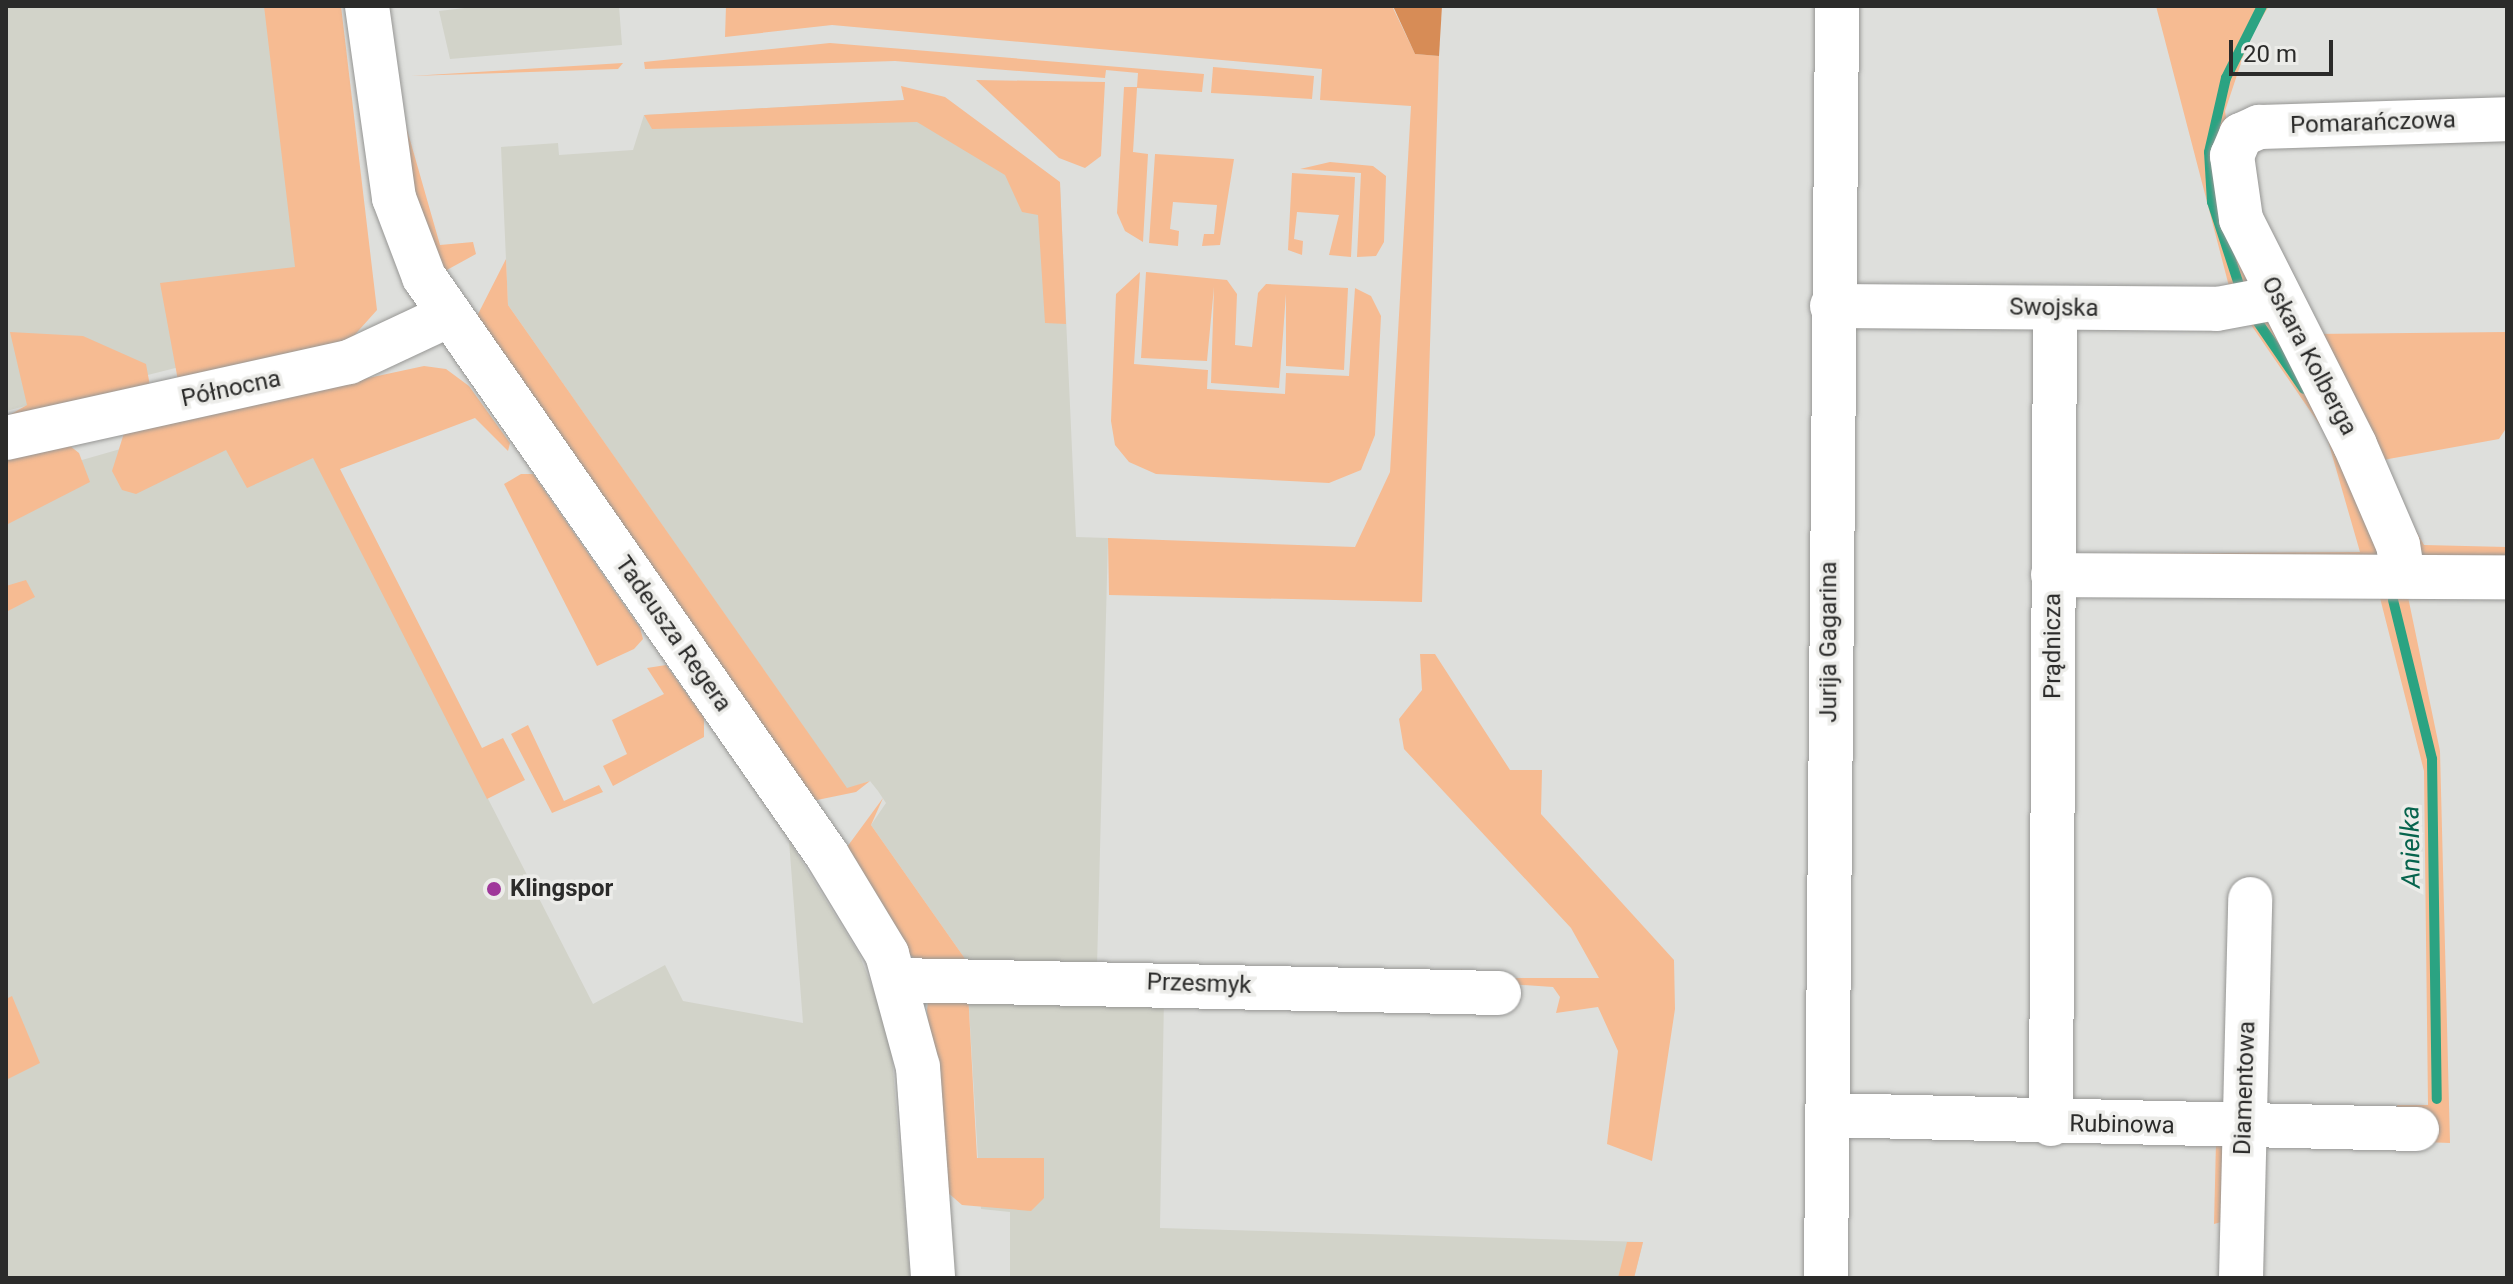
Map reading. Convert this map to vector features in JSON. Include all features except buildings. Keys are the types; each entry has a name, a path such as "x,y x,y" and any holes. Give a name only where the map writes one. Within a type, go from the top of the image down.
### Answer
{"street":[{"name":"Tadeusza Regera","path":"367,6 394,198 411,251 447,316 827,855 898,980 918,1067 933,1278"},
{"name":"Jurija Gagarina","path":"1826,1278 1832,306 1837,6"},
{"name":"Pomarańczowa","path":"2241,135 2259,127 2507,119"},
{"name":"Oskara Kolberga","path":"2241,135 2230,172 2275,298 2355,445 2398,545 2403,576"},
{"name":"Swojska","path":"1832,306 2217,309 2275,298"},
{"path":"2053,575 2055,308"},
{"name":"Północna","path":"6,438 349,362 447,316"},
{"name":"Prądnicza","path":"2051,1124 2053,575 2507,577"},
{"name":"Diamentowa","path":"2241,1278 2250,899"},
{"name":"Przesmyk","path":"898,980 1499,993"},
{"name":"Rubinowa","path":"1827,1115 2051,1124 2417,1129"}],"shaded area":[{"path":"6,6 313,6 349,324 6,411"},
{"path":"264,6 341,6 377,310 351,339 179,386 160,283 295,267"},
{"path":"482,6 619,6 622,45 450,59 439,11"},
{"path":"726,6 1393,8 1415,54 1439,56 1422,602 1109,595 1108,538 1355,547 1390,472 1411,106 1320,100 1322,69 832,25 725,37"},
{"path":"1393,6 1442,6 1439,56 1415,54"},
{"path":"2156,6 2269,6 2249,39 2225,111 2252,284 2231,294"},
{"path":"830,43 1204,74 1202,92 1137,88 1133,152 1148,154 1143,242 1125,231 1117,213 1124,87 1137,87 1138,73 1106,70 1105,78 895,61 645,69 644,62"},
{"path":"623,63 618,69 411,76"},
{"path":"1213,67 1314,76 1312,99 1211,93"},
{"path":"976,80 1105,82 1101,156 1085,168 1059,158"},
{"path":"901,86 945,97 1060,182 1066,324 1045,323 1038,215 1022,212 1005,175 917,122 652,129 644,115 904,100"},
{"path":"927,99 1060,186 1076,537 1108,538 1097,967 968,963 871,825 886,803 878,791 870,781 847,789 508,305 501,147 558,143 559,155 633,150 644,115"},
{"path":"406,126 440,245 473,242 476,254 445,271 415,202"},
{"path":"1155,154 1234,159 1220,245 1202,246 1204,234 1214,234 1217,205 1173,202 1170,229 1179,231 1178,246 1149,243"},
{"path":"1330,162 1373,166 1386,176 1384,242 1376,256 1357,257 1361,173 1300,169"},
{"path":"1292,173 1355,177 1351,257 1329,255 1339,215 1297,212 1294,239 1303,241 1302,255 1288,250"},
{"path":"506,259 508,305 847,788 870,781 856,792 817,800 806,793 475,320"},
{"path":"1140,272 1134,364 1208,370 1207,389 1285,394 1286,373 1349,376 1355,288 1371,296 1381,316 1375,435 1361,470 1329,483 1156,474 1129,462 1115,445 1111,421 1116,294"},
{"path":"1146,272 1227,280 1237,294 1235,345 1252,347 1258,293 1266,284 1348,288 1344,370 1286,366 1286,294 1279,388 1211,383 1214,287 1207,361 1141,358"},
{"path":"2265,316 2389,550 2363,565 2074,554 2360,552 2326,434 2247,319"},
{"path":"10,332 83,336 146,364 150,386 6,417 27,405"},
{"path":"2507,332 2507,427 2499,439 2383,460 2313,334"},
{"path":"424,366 446,369 469,386 510,443 508,451 475,418 340,469 482,748 503,738 525,780 487,799 313,458 247,488 226,450 136,494 122,490 112,471 125,430"},
{"path":"285,402 593,1004 665,965 683,1001 803,1023 789,841 859,954 890,1032 910,1278 6,1278 6,465 75,462"},
{"path":"61,439 79,453 90,482 8,524 6,452"},
{"path":"521,474 533,474 640,628 643,639 634,649 597,666 504,484"},
{"path":"2402,506 2424,545 2507,547 2507,569 2424,563"},
{"path":"26,580 35,597 6,612 6,586"},
{"path":"2378,590 2407,592 2440,751 2450,1143 2424,1142 2399,1121 2397,1105 2428,1105 2424,771"},
{"path":"1420,654 1435,654 1510,770 1542,770 1541,814 1674,960 1675,1009 1652,1161 1607,1144 1618,1051 1598,1007 1556,1013 1560,997 1553,987 1466,981 1461,969 1473,978 1599,978 1571,928 1404,749 1399,719 1422,690"},
{"path":"666,665 704,718 704,737 613,786 603,766 627,754 612,720 664,694 647,668"},
{"path":"528,725 564,801 599,785 603,792 552,813 511,734"},
{"path":"883,798 871,825 968,963 920,962 910,955 847,847"},
{"path":"968,992 1164,997 1160,1228 1643,1242 1634,1278 1010,1278 1010,1212 981,1209"},
{"path":"968,992 977,1158 1044,1158 1044,1198 1031,1211 962,1205 946,1191 928,1000"},
{"path":"12,996 40,1063 6,1080 6,999"},
{"path":"2222,1135 2225,1221 2214,1224 2216,1143"},
{"path":"1627,1242 1643,1242 1634,1278 1618,1278"}],"waterway":[{"name":"Anielka","path":"2241,291 2212,202 2209,152 2226,78 2262,6"},
{"name":"Anielka","path":"2255,318 2304,389"},
{"name":"Anielka","path":"2393,600 2432,759 2437,1099"}],"place":[{"name":"Klingspor","path":"494,889"}]}
